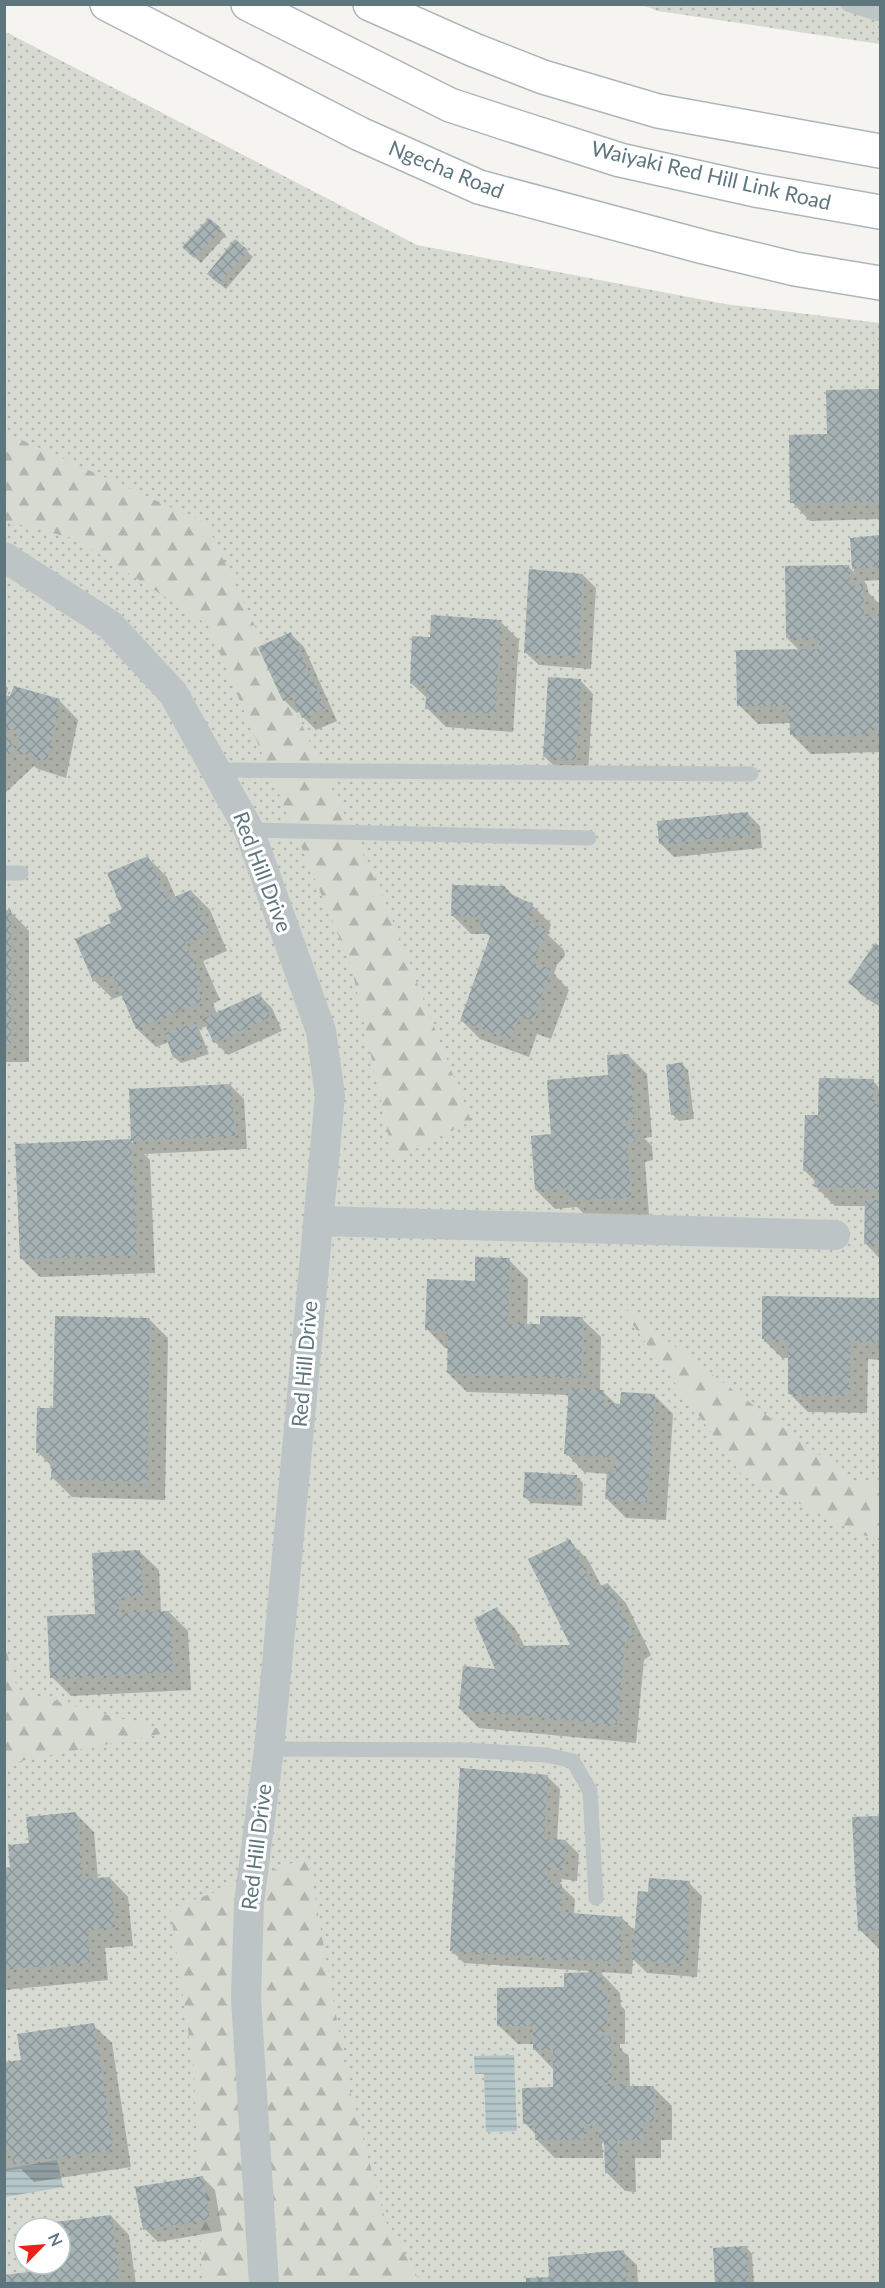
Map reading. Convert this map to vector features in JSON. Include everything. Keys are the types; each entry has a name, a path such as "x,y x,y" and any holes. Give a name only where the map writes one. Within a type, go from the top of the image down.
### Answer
{"main road":[{"name":"Ngecha Road","path":"107,4 360,134 479,187 783,266 880,283"},
{"name":"Waiyaki Red Hill Link Road","path":"248,4 450,105 501,122 620,160 755,190 880,212"},
{"path":"370,4 474,50 543,77 658,111 880,151"}],"street":[{"name":"Red Hill Drive","path":"4,557 110,625 174,693 249,830 321,1031 330,1096 269,1749 249,1903 246,1998 264,2283"},
{"path":"319,1221 835,1235"}],"lane":[{"path":"848,4 880,14"},
{"path":"217,770 751,774"},
{"path":"249,830 589,838"},
{"path":"4,873 21,873"},
{"path":"269,1749 466,1750 546,1755 573,1761 590,1791 596,1898"}],"green space":[{"path":"642,5 880,5 880,44 658,11"},
{"path":"4,31 417,245 725,304 880,323 880,2283 5,2283"},
{"path":"4,432 206,523 383,896 471,1121 394,1160 351,965 208,625 76,539 5,521"},
{"path":"617,1303 857,1483 880,1484 880,1538 862,1535 742,1475"},
{"path":"4,1643 18,1691 171,1732 5,1764"},
{"path":"308,1857 349,2088 386,2222 421,2283 202,2283 194,2070 170,1909"}],"shaded area":[{"path":"514,2055 517,2131 486,2132 484,2074 475,2074 474,2056"},
{"path":"57,2160 63,2187 5,2197 5,2169"}],"building":[{"path":"209,218 221,228 194,258 182,247"},
{"path":"235,239 248,250 219,284 207,274"},
{"path":"880,389 880,501 790,503 789,435 827,434 826,390"},
{"path":"880,535 880,566 852,569 850,538"},
{"path":"849,565 850,586 863,585 864,617 880,617 880,728 867,729 867,734 790,735 789,705 737,706 736,650 819,649 819,638 786,638 785,566"},
{"path":"529,569 583,574 578,656 524,653"},
{"path":"431,615 501,620 495,714 425,709 427,685 410,684 412,636 430,637"},
{"path":"291,632 325,708 302,718 292,696 283,701 258,647"},
{"path":"548,677 581,679 576,760 543,757"},
{"path":"14,686 60,699 47,761 17,751 21,731 4,728 4,695 10,696"},
{"path":"4,734 15,748 4,758"},
{"path":"748,812 750,835 659,844 657,821"},
{"path":"148,856 167,900 191,890 209,932 185,942 202,981 195,985 202,1001 136,1029 112,973 93,981 75,939 111,923 108,915 122,909 107,873"},
{"path":"452,885 505,886 505,892 533,904 528,920 545,930 547,937 539,946 533,963 551,969 533,1021 519,1016 510,1039 460,1021 490,936 481,930 482,917 451,916"},
{"path":"4,910 11,910 11,1044 4,1044"},
{"path":"875,943 880,946 880,1004 848,983"},
{"path":"260,993 270,1017 214,1043 202,1019"},
{"path":"195,1023 203,1048 173,1058 165,1033"},
{"path":"629,1054 634,1119 625,1119 625,1126 634,1126 635,1142 627,1143 631,1197 569,1201 569,1188 535,1190 531,1136 551,1134 547,1080 608,1075 607,1055"},
{"path":"683,1062 688,1113 671,1115 666,1065"},
{"path":"819,1078 874,1079 873,1104 880,1104 880,1189 814,1187 815,1172 803,1171 805,1115 818,1115"},
{"path":"231,1084 235,1136 131,1141 137,1255 20,1259 15,1144 131,1139 129,1089"},
{"path":"865,1200 880,1200 880,1245 864,1244"},
{"path":"475,1257 510,1258 508,1324 540,1324 540,1316 583,1317 581,1378 447,1373 448,1331 425,1330 427,1279 475,1281"},
{"path":"762,1296 880,1298 880,1342 850,1341 849,1395 788,1394 788,1340 762,1339"},
{"path":"55,1316 150,1318 147,1482 51,1479 52,1453 36,1453 37,1408 53,1408"},
{"path":"569,1388 604,1390 604,1402 620,1404 621,1392 655,1394 647,1502 605,1499 607,1472 616,1473 617,1458 564,1454"},
{"path":"525,1472 577,1475 576,1500 523,1497"},
{"path":"570,1539 594,1589 608,1583 634,1636 625,1641 617,1725 459,1709 463,1666 495,1669 474,1619 497,1607 516,1646 570,1645 528,1559"},
{"path":"140,1550 143,1596 118,1597 119,1613 169,1611 173,1672 50,1678 47,1616 95,1614 92,1553"},
{"path":"460,1768 548,1775 544,1838 566,1840 564,1868 548,1867 547,1883 562,1884 560,1912 622,1917 620,1962 450,1951"},
{"path":"76,1812 82,1879 110,1877 115,1927 87,1930 90,1962 4,1970 4,1868 10,1867 8,1845 29,1843 26,1817"},
{"path":"880,1816 880,1930 858,1931 852,1817"},
{"path":"649,1878 690,1881 684,1964 632,1960 638,1891 648,1892"},
{"path":"602,1972 602,1991 607,1990 607,2026 602,2026 602,2036 611,2036 612,2083 601,2083 601,2086 654,2086 654,2122 643,2122 643,2140 617,2140 618,2173 605,2173 604,2140 599,2140 599,2124 584,2124 585,2140 535,2140 535,2124 523,2124 522,2088 553,2087 553,2050 533,2050 533,2026 497,2026 497,1988 564,1987 564,1973"},
{"path":"94,2023 113,2149 13,2164 11,2149 4,2150 4,2062 21,2060 17,2034"},
{"path":"203,2176 210,2219 143,2230 135,2187"},
{"path":"111,2215 120,2278 109,2279 110,2284 4,2284 4,2275 12,2274 12,2276 72,2276 72,2220"},
{"path":"746,2246 749,2284 715,2284 713,2248"},
{"path":"624,2250 627,2284 526,2284 526,2278 549,2277 548,2257"}]}
